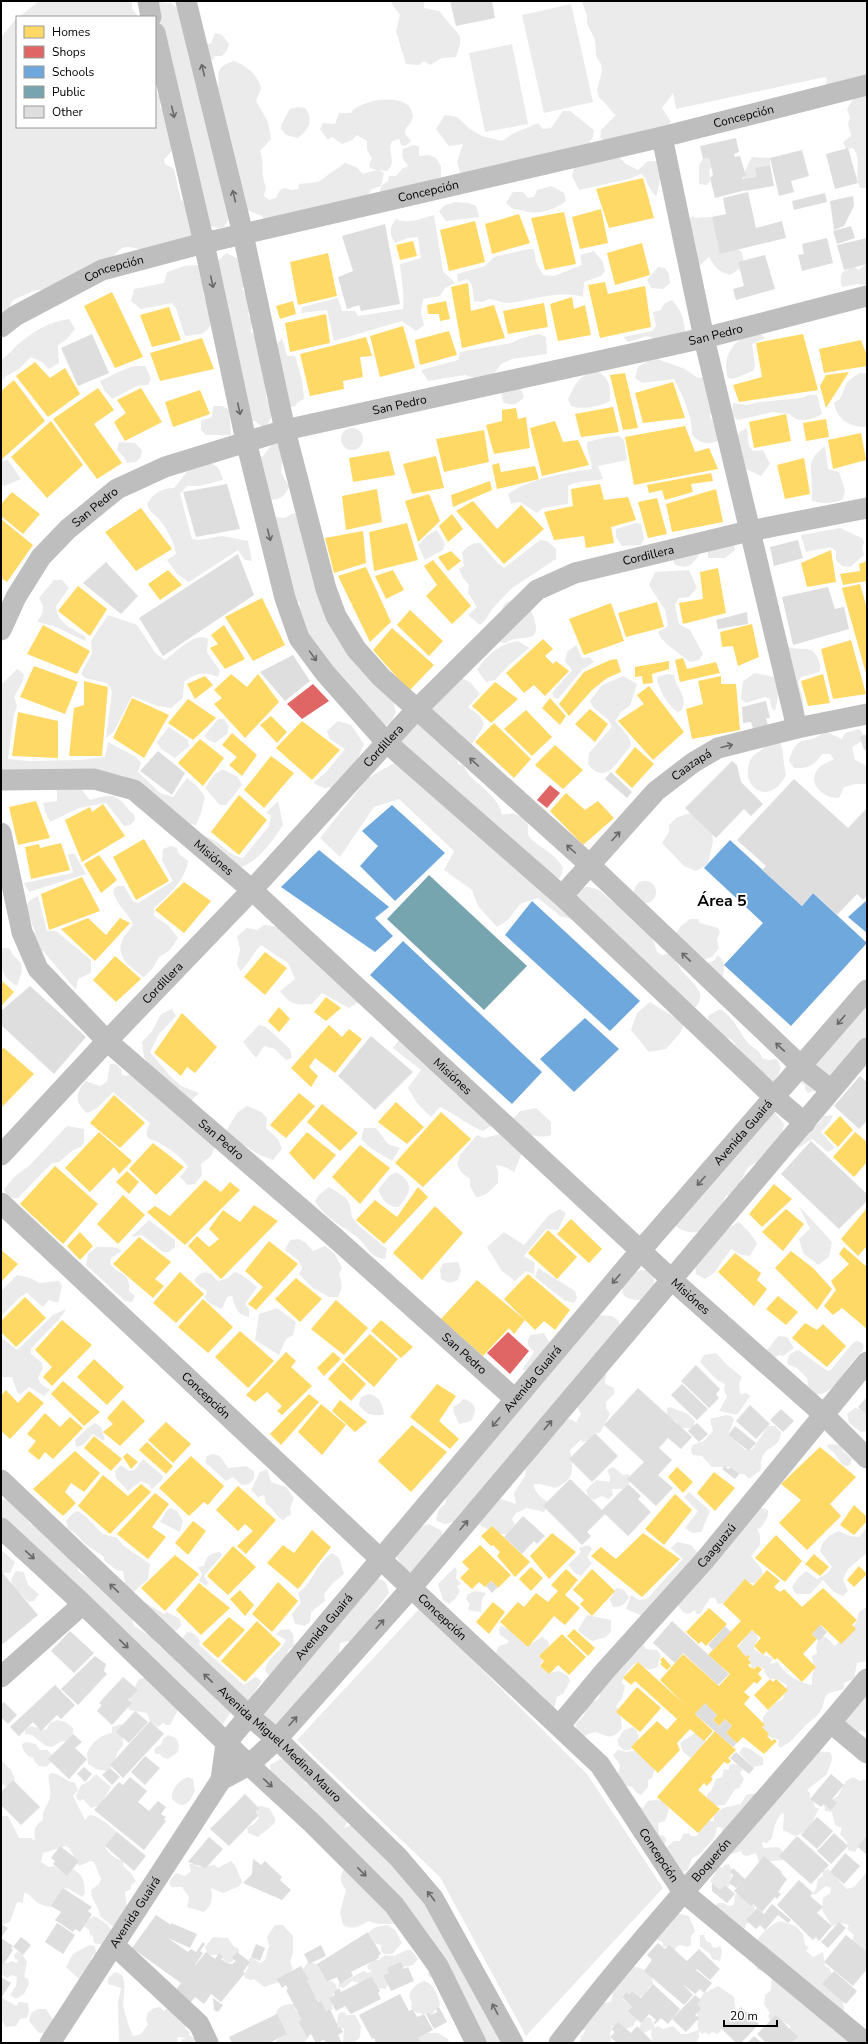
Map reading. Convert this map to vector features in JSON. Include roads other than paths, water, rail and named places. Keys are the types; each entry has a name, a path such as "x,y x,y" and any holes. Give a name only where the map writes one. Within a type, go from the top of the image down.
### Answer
{"street":[{"path":"148,1 151,16"},
{"path":"186,1 243,234 285,430 326,589 336,616 356,649 381,677 590,865 802,1067 831,1090"},
{"path":"156,37 204,243 246,441 284,598 300,638 325,673 386,742 562,896 775,1098 805,1123"},
{"name":"Concepción","path":"1,327 15,316 102,270 204,243 662,137 867,85"},
{"path":"662,137 704,338 796,728"},
{"name":"San Pedro","path":"1,630 16,597 41,557 68,529 117,489 165,467 285,430 704,338 867,296"},
{"name":"Cordillera","path":"1,1155 107,1041 252,890 416,710 536,590 575,573 749,531 867,508"},
{"name":"Caazapá","path":"562,896 656,791 694,762 718,748 796,728 867,714"},
{"name":"Misiónes","path":"1,780 94,779 134,790 252,890 671,1279 823,1414 867,1458"},
{"name":"San Pedro","path":"1,833 22,932 38,969 107,1041 333,1236 515,1400"},
{"name":"Avenida Guairá","path":"50,2043 115,1946 221,1780 226,1743 380,1558 641,1250 802,1067 867,990"},
{"name":"Avenida Guairá","path":"221,1780 249,1765 277,1739 412,1587 867,1048"},
{"name":"Concepción","path":"1,1203 560,1725 600,1765 682,1892 866,2043"},
{"name":"Caaguazú","path":"560,1725 704,1561 867,1362"},
{"name":"Avenida Miguel Medina Mauro","path":"1,1480 249,1716 277,1739 398,1857 434,1898 513,2043"},
{"path":"1,1528 83,1604 249,1765 312,1823 394,1905 438,1966 476,2043"},
{"path":"1,1677 83,1604"},
{"name":"Boquerón","path":"559,2043 682,1892 831,1723 867,1679"},
{"path":"831,1723 867,1754"},
{"path":"115,1946 199,2024 208,2043"}],"district":[{"name":"Área 5","path":"722,900"}]}
